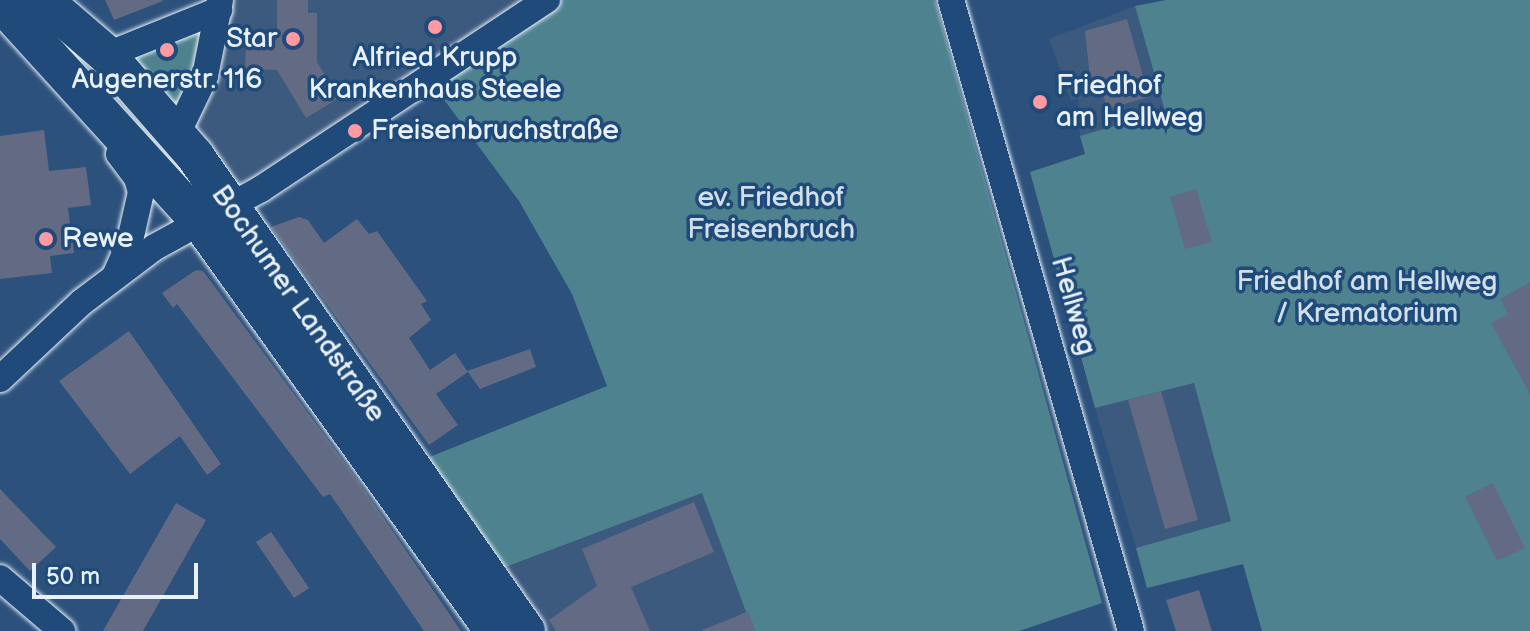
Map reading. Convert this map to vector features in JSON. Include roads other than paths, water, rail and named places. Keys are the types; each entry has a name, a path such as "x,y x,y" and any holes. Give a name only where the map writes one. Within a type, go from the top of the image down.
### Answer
{"main road":[{"name":"Bochumer Landstraße","path":"43,0 107,55 177,134 215,215 494,631"},
{"name":"Bochumer Landstraße","path":"0,2 84,89 215,215 526,631"}],"street":[{"path":"0,379 155,247 215,215 547,0"},
{"name":"Hellweg","path":"951,0 1131,631"},
{"path":"107,55 219,5"},
{"path":"177,134 205,76 219,5"},
{"name":"Bochumer Landstraße","path":"84,89 90,117 137,178 141,192 129,245 112,281"},
{"path":"0,578 62,631"}],"place":[{"name":"Alfried Krupp Krankenhaus Steele","path":"435,27"},
{"name":"Star","path":"293,39"},
{"name":"Augenerstr. 116","path":"167,50"},
{"name":"Friedhof am Hellweg","path":"1040,102"},
{"name":"Freisenbruchstraße","path":"355,131"},
{"name":"Rewe","path":"46,239"}],"park label":[{"name":"ev. Friedhof Freisenbruch","path":"771,214"},
{"name":"Friedhof am Hellweg / Krematorium","path":"1367,298"}]}
